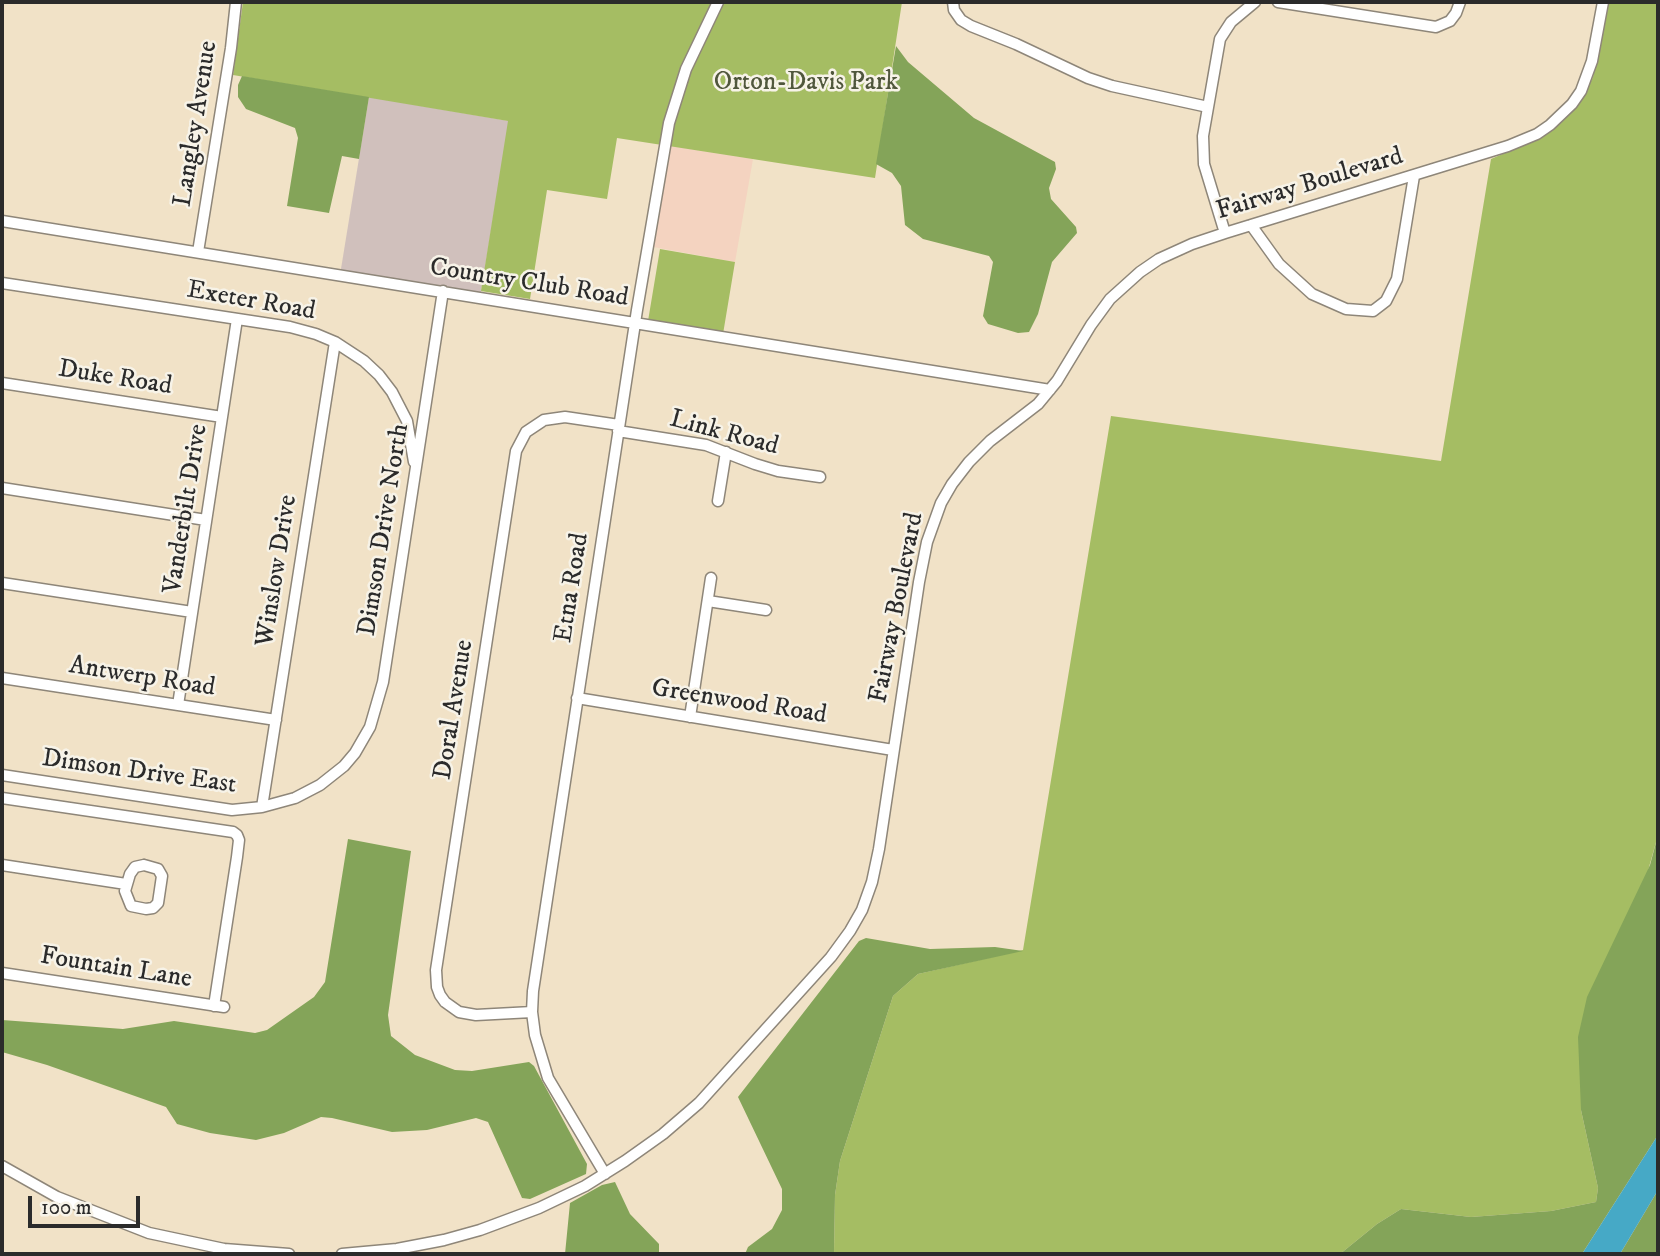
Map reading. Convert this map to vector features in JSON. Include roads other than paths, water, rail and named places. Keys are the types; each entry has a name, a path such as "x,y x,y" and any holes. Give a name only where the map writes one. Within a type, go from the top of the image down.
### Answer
{"street":[{"name":"Langley Avenue","path":"198,252 236,2"},
{"name":"Etna Road","path":"605,1174 548,1078 535,1035 532,1012 537,958 635,323 673,110 686,69 718,2"},
{"path":"953,2 954,10 961,20 971,26 1088,78 1112,86 1208,107"},
{"path":"1226,233 1204,164 1203,136 1217,50 1224,30 1255,2"},
{"path":"1278,2 1430,26 1441,26 1450,21 1457,13 1460,2"},
{"name":"Fairway Boulevard","path":"342,1254 397,1249 480,1230 554,1201 605,1174 646,1147 699,1103 845,939 862,910 879,849 919,582 929,537 941,503 952,484 990,441 1038,404 1050,390 1100,312 1125,284 1159,259 1192,244 1508,146 1537,134 1562,115 1581,90 1587,75 1603,2"},
{"path":"1251,225 1279,264 1312,294 1346,309 1373,311 1386,301 1397,279 1413,176"},
{"name":"Country Club Road","path":"2,220 1050,390"},
{"name":"Exeter Road","path":"2,283 290,327 335,342 364,360 392,392 407,421 415,469"},
{"name":"Dimson Drive North","path":"344,766 364,740 378,705 443,291"},
{"name":"Vanderbilt Drive","path":"177,705 237,319"},
{"name":"Winslow Drive","path":"262,807 335,342"},
{"name":"Duke Road","path":"2,383 222,417"},
{"name":"Doral Avenue","path":"532,1012 475,1015 459,1012 440,995 436,970 516,451 526,432 544,420 565,417 619,428"},
{"name":"Link Road","path":"619,428 706,445 766,468 820,477"},
{"path":"718,501 726,452"},
{"path":"2,488 206,520"},
{"path":"690,717 711,578"},
{"path":"2,583 192,612"},
{"path":"708,601 766,610"},
{"name":"Antwerp Road","path":"2,678 275,720"},
{"name":"Greenwood Road","path":"578,698 893,750"},
{"name":"Dimson Drive East","path":"2,775 221,809 262,807 295,798 320,785 344,766"},
{"name":"Fountain Lane","path":"2,798 233,832 239,840 219,1006 2,973"},
{"path":"2,865 126,884"},
{"path":"144,865 158,869 162,876 158,903 153,908 146,909 131,906 127,900 126,884 135,867 144,865"},
{"path":"2,1166 57,1198 149,1233 224,1250 289,1254"}],"water":[{"path":"1658,1135 1658,1190 1620,1254 1582,1254"}],"park label":[{"name":"Orton-Davis Park","path":"806,84"}]}
